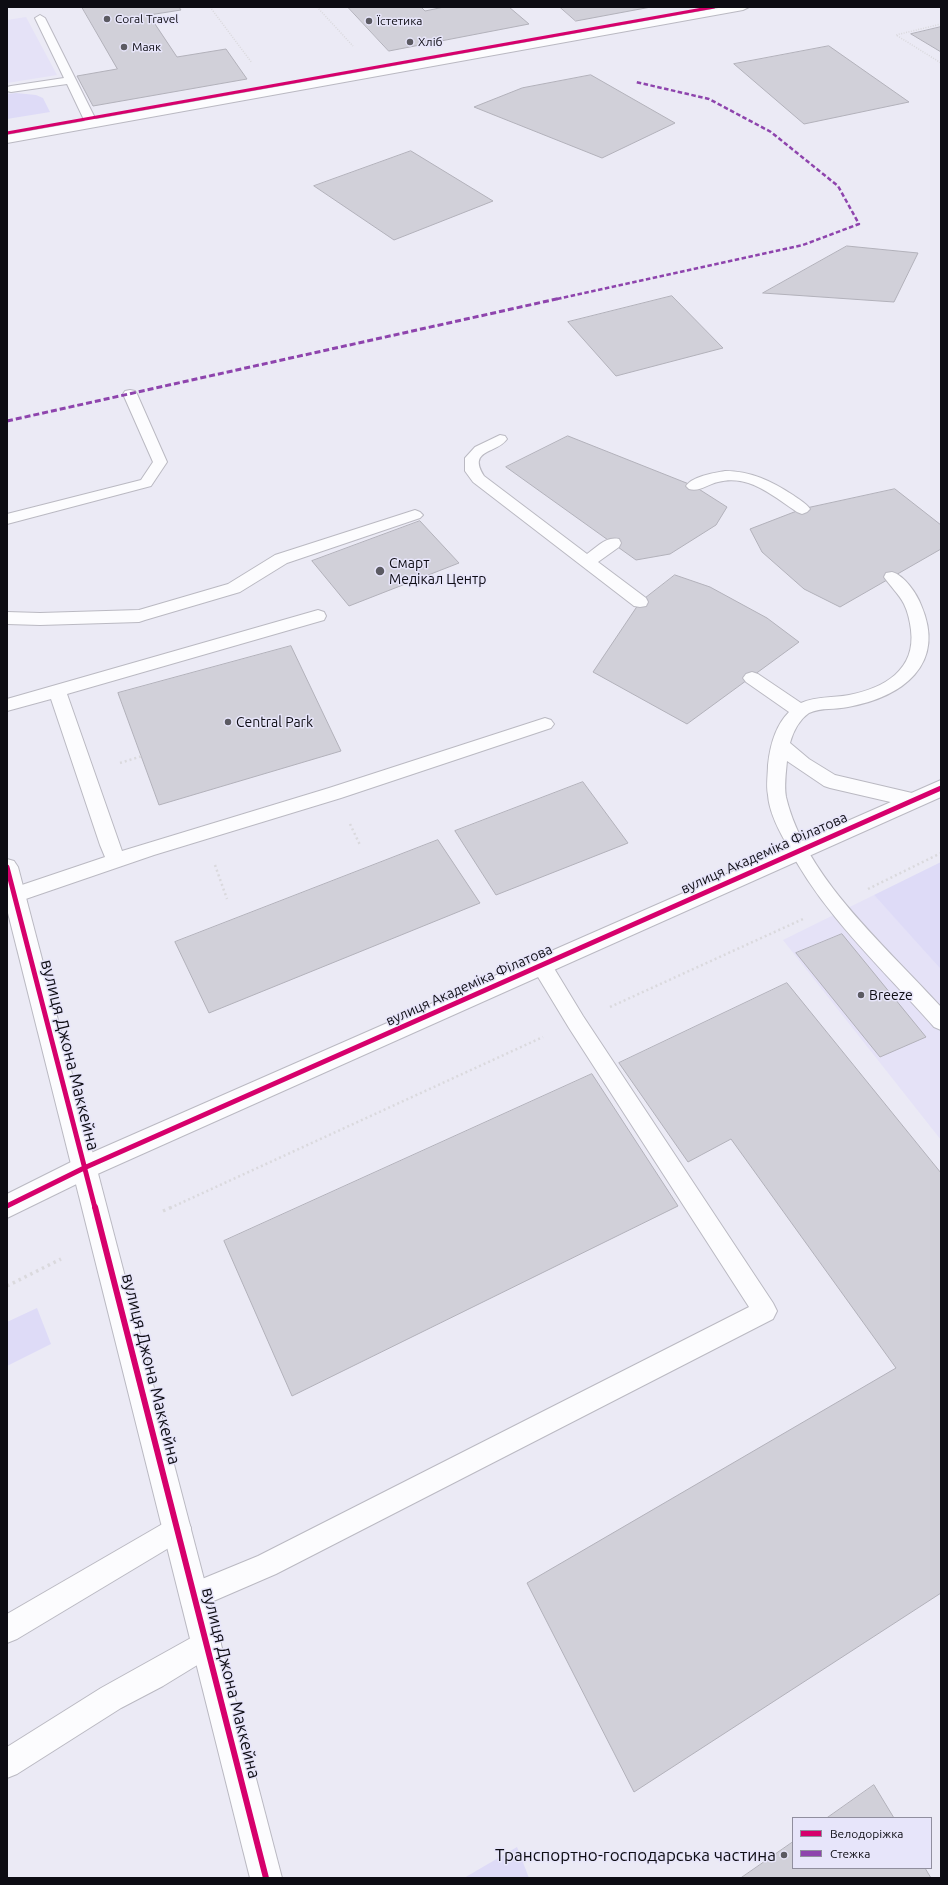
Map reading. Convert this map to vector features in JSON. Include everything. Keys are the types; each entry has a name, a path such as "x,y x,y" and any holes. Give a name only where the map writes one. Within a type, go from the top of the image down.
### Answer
{"street":[{"path":"7,139 743,7"},
{"name":"вулиця Академіка Філатова","path":"7,1206 84,1168 941,788"},
{"name":"вулиця Джона Маккейна","path":"7,867 178,1528 266,1878"}],"lane":[{"path":"40,18 92,124"},
{"path":"11,89 70,80"},
{"path":"7,519 146,483 160,462 130,394"},
{"path":"500,439 477,451 471,459 471,469 478,479 640,602"},
{"path":"694,486 707,479 726,475 747,476 766,483 802,509"},
{"path":"7,618 40,619 138,616 234,588 281,559 415,515"},
{"path":"587,562 613,543"},
{"path":"892,577 913,604 921,636 918,659 900,682 874,694 847,702 817,705 800,711 786,727 780,745 777,764 777,795 785,822 798,851 835,904 941,1021"},
{"path":"7,705 318,616"},
{"path":"752,678 800,711"},
{"path":"57,691 109,845 117,861"},
{"path":"14,896 173,842 334,793 544,724"},
{"path":"780,745 803,764 830,781 912,800"},
{"path":"195,1596 267,1565 765,1311 576,1022 542,966"},
{"path":"7,1629 178,1528"},
{"path":"7,1764 111,1698 153,1676 207,1643"}],"path":[{"path":"210,7 256,69"},
{"path":"317,7 354,46"},
{"path":"941,24 896,35 941,63"},
{"path":"116,764 142,756"},
{"path":"7,1286 61,1259"}],"shaded area":[{"path":"26,17 57,75 7,83 7,20"},
{"path":"16,93 36,95 43,98 50,112 7,119 7,94"},
{"path":"941,862 941,967 940,968 874,895"},
{"path":"874,895 941,967 941,1140 783,940"},
{"path":"37,1308 51,1344 7,1366 7,1322"},
{"path":"517,1847 529,1878 464,1878"}],"building":[{"path":"82,7 179,7 181,10 149,15 177,57 226,49 247,79 93,106 77,76 117,69"},
{"path":"348,7 421,7 425,11 444,7 509,7 529,24 389,51"},
{"path":"560,7 651,7 576,21"},
{"path":"941,27 941,52 911,34"},
{"path":"829,46 909,102 804,124 734,64"},
{"path":"591,75 675,123 602,158 474,107 522,88"},
{"path":"411,151 493,201 394,240 314,186"},
{"path":"847,246 918,253 894,302 763,293"},
{"path":"672,296 723,348 616,376 568,322"},
{"path":"568,436 694,486 727,507 716,525 670,554 636,560 506,467"},
{"path":"895,489 941,525 941,549 840,607 804,589 762,552 750,529 802,509"},
{"name":"Смарт Медікал Центр","path":"420,521 459,563 349,606 312,561"},
{"path":"675,575 710,587 767,618 799,642 687,724 593,672 640,602"},
{"name":"Central Park","path":"291,646 341,751 159,805 118,693"},
{"path":"583,782 628,843 496,895 455,831"},
{"path":"438,840 480,903 209,1013 175,942"},
{"name":"Breeze","path":"842,934 926,1037 880,1057 796,953"},
{"path":"787,983 941,1173 941,1593 634,1792 527,1583 896,1368 731,1139 688,1162 619,1063"},
{"path":"592,1074 678,1206 292,1396 224,1241"},
{"path":"874,1785 893,1817 828,1817"},
{"name":"Транспортно-господарська частина","path":"792,1843 792,1869 926,1869 931,1878 741,1878"}],"marked path":[{"path":"7,421 803,245 859,224 838,186 771,132 709,99 636,82"}],"cycle path":[{"path":"7,133 714,7"},
{"path":"7,1206 84,1168 941,788"},
{"path":"7,867 266,1878"}],"place":[{"name":"Coral Travel","path":"107,19"},
{"name":"Їстетика","path":"369,21"},
{"name":"Хліб","path":"410,42"},
{"name":"Маяк","path":"124,47"},
{"name":"Смарт Медікал Центр","path":"380,571"},
{"name":"Central Park","path":"228,722"},
{"name":"Breeze","path":"861,995"},
{"name":"Транспортно-господарська частина","path":"784,1855"}]}
